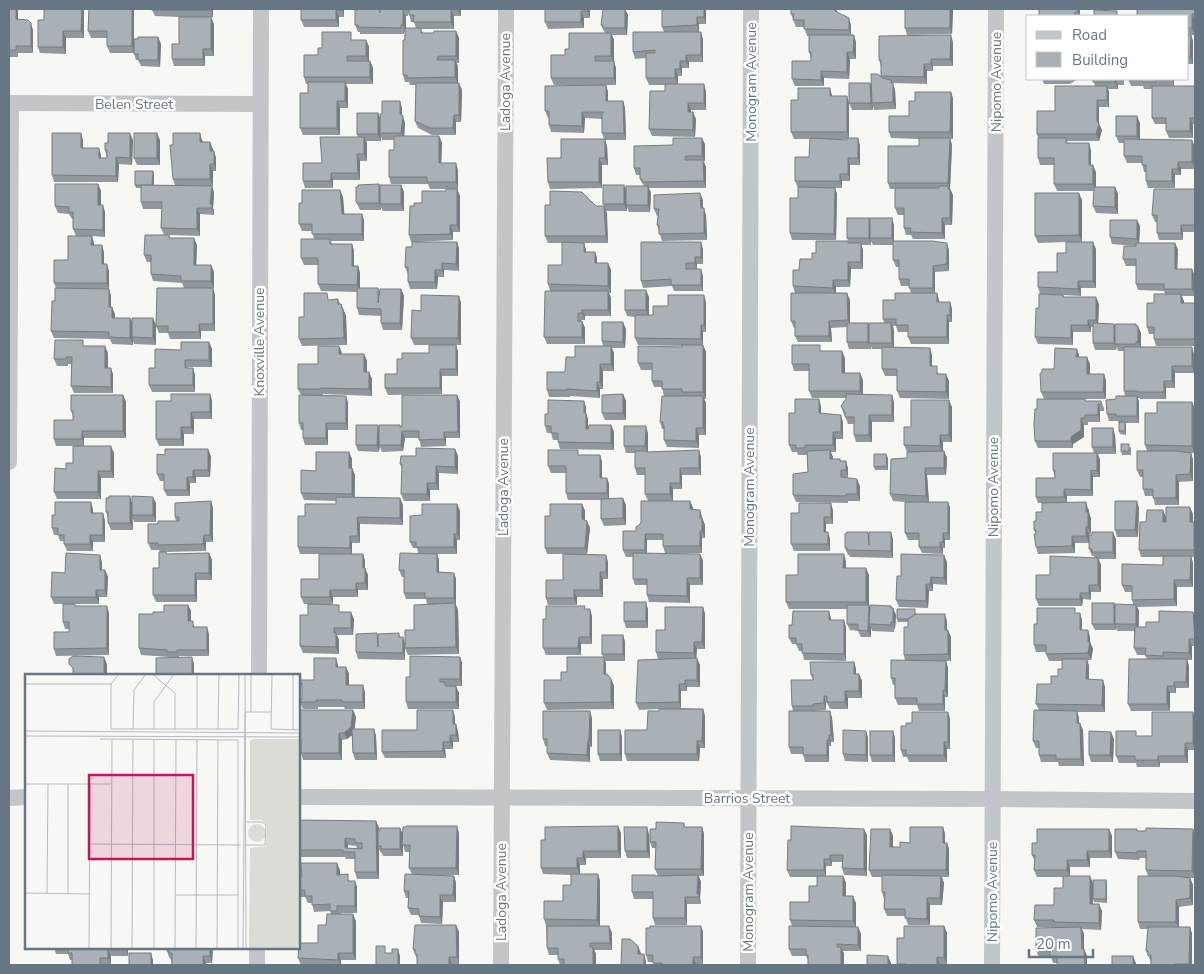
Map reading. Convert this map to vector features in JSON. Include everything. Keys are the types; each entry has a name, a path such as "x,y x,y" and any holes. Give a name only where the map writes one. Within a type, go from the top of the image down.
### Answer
{"street":[{"name":"Knoxville Avenue","path":"259,674 261,9"},
{"name":"Ladoga Avenue","path":"501,965 506,9"},
{"name":"Monogram Avenue","path":"748,965 747,798 751,9"},
{"name":"Nipomo Avenue","path":"992,965 996,9"},
{"name":"Belen Street","path":"10,103 260,104"},
{"path":"9,462 10,103"},
{"path":"9,798 25,797"},
{"name":"Barrios Street","path":"300,797 1195,800"},
{"path":"257,965 258,949"}],"building":[{"path":"9,9 16,9 16,19 28,20 31,23 31,46 16,46 16,50 9,50"},
{"path":"44,9 82,9 81,31 63,31 63,47 38,47 38,20 44,20"},
{"path":"89,9 132,9 132,46 107,46 107,31 88,31"},
{"path":"211,9 211,10 152,10"},
{"path":"301,9 342,10 336,10 336,20 301,20"},
{"path":"379,9 380,13 380,9 401,9 403,10 403,25 401,25 401,28 358,27 358,25 355,25 355,10"},
{"path":"409,9 451,9 451,22 413,22 414,15 409,15"},
{"path":"545,9 588,9 588,11 581,11 581,22 545,22"},
{"path":"603,9 625,9 625,28 603,28 603,25 601,25"},
{"path":"662,9 704,9 704,17 697,17 697,25 662,27"},
{"path":"791,9 835,9 835,11 849,18 849,30 804,29 804,20 793,20 794,14 791,14"},
{"path":"905,9 950,9 950,28 905,28"},
{"path":"1039,9 1078,9 1075,15 1039,15"},
{"path":"1137,9 1195,9 1195,14 1192,14 1192,28 1189,28 1189,15 1137,15"},
{"path":"1094,10 1117,11 1117,15 1094,15"},
{"path":"179,17 211,17 211,49 203,49 203,59 172,59 172,44 179,44"},
{"path":"405,28 421,28 421,33 456,31 456,56 438,56 437,60 455,60 455,77 407,78 407,75 403,75"},
{"path":"322,32 351,32 351,40 366,40 366,56 347,56 347,61 370,61 370,77 304,77 304,55 318,55 318,48 322,48"},
{"path":"633,32 701,32 701,55 686,55 686,61 680,61 680,69 675,69 675,78 646,78 646,53 655,53 655,50 633,52"},
{"path":"569,33 611,33 611,56 595,56 595,61 614,61 614,78 551,78 551,55 565,55 565,49 569,49"},
{"path":"809,35 854,35 853,52 847,52 847,72 821,71 821,80 792,79 792,61 811,61"},
{"path":"951,35 950,59 931,59 931,64 924,64 924,77 881,76 879,36"},
{"path":"1189,35 1191,35 1190,57"},
{"path":"138,37 158,37 158,60 138,60 138,54 134,54 134,39 138,39"},
{"path":"871,74 877,74 882,78 891,80 891,83 893,83 893,102 872,103"},
{"path":"1093,80 1115,80 1115,82 1093,82"},
{"path":"1142,80 1156,80 1156,82 1142,82"},
{"path":"308,82 345,82 345,101 337,101 337,128 300,128 300,93 308,93"},
{"path":"416,83 459,83 459,115 454,115 453,128 430,128 415,121"},
{"path":"849,83 870,83 871,103 849,103"},
{"path":"665,84 704,84 704,103 688,103 688,112 693,112 693,130 649,129 650,91 665,91"},
{"path":"606,85 606,101 623,101 624,133 602,133 602,114 604,112 582,112 582,126 549,125 549,111 545,111 545,86"},
{"path":"1055,86 1107,86 1107,100 1097,100 1097,121 1099,124 1096,134 1037,134 1037,111 1055,111"},
{"path":"1152,86 1195,86 1195,118 1190,118 1190,131 1166,131 1166,118 1152,118"},
{"path":"798,88 830,88 830,96 847,96 847,132 791,132 791,100 798,100"},
{"path":"915,92 951,92 950,132 889,132 889,116 909,116 909,101 915,101"},
{"path":"382,101 400,101 400,114 403,116 401,133 380,133"},
{"path":"357,113 378,113 378,134 357,134"},
{"path":"1116,116 1137,116 1137,136 1116,136"},
{"path":"52,133 81,133 81,148 99,148 99,158 107,158 105,143 108,143 108,133 130,133 130,158 116,157 116,176 52,175"},
{"path":"134,133 157,133 157,158 134,158"},
{"path":"173,133 200,133 200,142 210,142 210,151 214,151 214,164 210,164 210,179 173,179 170,145 173,145"},
{"path":"394,136 439,136 439,163 456,163 456,182 427,182 427,177 389,177 389,150 394,150"},
{"path":"320,137 364,137 364,154 357,154 358,173 331,173 331,181 303,181 303,163 322,163"},
{"path":"673,138 702,138 702,156 685,156 685,160 703,160 704,181 642,182 642,179 640,179 640,168 634,168 634,146 673,145"},
{"path":"810,138 847,140 847,138 858,138 858,158 848,158 848,174 840,174 840,181 795,181 795,157 809,157"},
{"path":"919,138 950,138 948,183 888,183 888,146 919,146"},
{"path":"1038,138 1066,138 1066,143 1089,143 1089,165 1093,165 1093,184 1054,184 1054,158 1038,158"},
{"path":"561,139 605,139 605,158 599,158 599,182 548,182 547,158 561,158"},
{"path":"1124,139 1192,140 1192,162 1178,162 1178,169 1172,169 1172,181 1146,181 1146,165 1142,165 1142,156 1124,156"},
{"path":"135,171 153,171 152,185 135,185"},
{"path":"55,184 98,184 98,205 103,205 103,230 73,229 73,212 69,212 69,207 55,206"},
{"path":"379,184 379,203 356,202 356,187 358,185"},
{"path":"141,185 212,186 210,204 212,204 212,208 197,208 197,229 161,228 162,202 141,202"},
{"path":"380,185 401,185 401,204 380,204"},
{"path":"603,185 624,185 624,204 603,204"},
{"path":"626,186 648,186 648,205 626,205"},
{"path":"939,186 948,186 948,189 950,189 950,218 942,218 942,233 910,232 911,228 904,228 904,208 895,208 895,188 939,188"},
{"path":"798,187 835,188 834,234 790,233 790,198 798,198"},
{"path":"1094,187 1115,187 1115,207 1093,206"},
{"path":"446,189 457,189 457,225 450,225 450,234 409,235 410,206 414,206 414,203 422,203 422,191 446,191"},
{"path":"1154,189 1195,189 1195,225 1181,225 1181,233 1157,233 1157,215 1152,215"},
{"path":"302,190 340,190 342,214 362,214 362,234 312,234 312,224 299,224 299,203 302,203"},
{"path":"550,191 582,192 596,206 604,206 606,236 545,236 545,205 550,205"},
{"path":"700,193 701,208 704,208 704,233 659,234 659,225 657,225 659,209 654,209 654,195"},
{"path":"1035,193 1079,193 1079,235 1035,236"},
{"path":"847,218 869,218 869,238 847,238"},
{"path":"870,218 892,218 892,238 870,238"},
{"path":"1110,220 1137,220 1137,239 1110,237"},
{"path":"145,235 169,235 169,238 194,238 194,265 211,265 211,281 181,281 181,276 151,274 151,255 144,255"},
{"path":"68,236 92,236 91,245 102,245 102,264 107,264 107,283 54,283 54,260 68,260"},
{"path":"301,239 330,239 330,244 352,244 352,266 358,266 357,285 318,284 318,258 301,258"},
{"path":"816,241 861,243 861,262 848,262 848,280 833,280 833,288 793,286 793,270 799,270 800,259 812,259 812,253 816,253"},
{"path":"893,241 947,243 947,264 933,266 933,288 909,288 909,279 899,279 899,260 893,260"},
{"path":"412,242 457,242 456,264 442,263 442,270 435,270 435,282 408,282 408,267 405,267 406,247 412,247"},
{"path":"562,242 584,243 584,252 595,252 595,263 608,263 608,286 548,284 548,265 562,265"},
{"path":"641,242 701,242 701,257 695,257 695,263 686,263 686,269 701,269 701,285 671,285 671,279 641,281"},
{"path":"1066,242 1093,242 1093,281 1078,281 1078,289 1038,287 1038,272 1057,272 1057,253 1066,253"},
{"path":"1136,243 1175,243 1175,269 1192,269 1192,289 1164,289 1164,284 1136,284 1136,259 1123,259 1124,246 1136,246"},
{"path":"55,288 109,289 109,307 112,307 112,318 130,318 130,338 109,337 109,332 51,331 52,301 55,301"},
{"path":"157,288 213,288 213,324 199,324 199,332 168,332 168,326 156,326"},
{"path":"357,288 378,288 378,303 380,289 401,289 400,323 381,323 381,309 357,308"},
{"path":"625,290 646,290 646,310 625,310"},
{"path":"545,291 608,291 608,310 582,310 582,313 578,313 578,321 582,321 582,337 544,337"},
{"path":"304,293 327,293 328,300 338,299 338,304 341,304 343,309 344,338 299,339 299,317 304,317"},
{"path":"791,293 847,293 848,320 829,321 829,336 795,336 795,321 791,321"},
{"path":"895,293 937,293 937,302 950,302 950,315 947,315 947,337 908,337 908,325 896,325 896,319 883,319 883,300 895,300"},
{"path":"1039,294 1063,295 1063,297 1096,297 1096,320 1088,320 1088,325 1071,325 1071,338 1035,337 1036,308 1039,308"},
{"path":"1154,294 1181,294 1181,303 1195,303 1195,339 1154,339 1154,327 1147,327 1147,303 1154,303"},
{"path":"421,295 459,296 458,338 411,338 412,310 421,311"},
{"path":"668,295 704,295 704,325 701,325 701,339 635,338 635,315 653,315 653,306 668,306"},
{"path":"132,318 153,318 153,338 132,337"},
{"path":"602,322 623,322 623,342 602,341"},
{"path":"847,323 868,323 868,342 847,342"},
{"path":"869,323 891,323 892,343 869,343"},
{"path":"1093,323 1114,324 1114,343 1093,343"},
{"path":"1115,324 1136,324 1138,326 1138,342 1136,344 1115,344"},
{"path":"55,340 83,340 83,346 105,346 105,368 111,368 111,387 71,386 72,357 54,359"},
{"path":"181,342 209,342 209,360 185,360 185,368 193,368 193,385 149,385 149,368 155,368 155,349 181,350"},
{"path":"429,345 456,345 456,369 440,369 440,388 385,388 385,374 397,374 397,359 402,359 402,353 429,353"},
{"path":"682,345 703,345 703,392 682,392 682,389 662,389 662,381 652,381 652,363 638,363 638,346 682,347"},
{"path":"792,345 820,345 820,351 842,351 842,373 860,373 860,391 809,391 809,364 792,364"},
{"path":"318,346 339,346 339,354 364,354 364,372 369,372 369,389 298,389 298,364 318,364"},
{"path":"575,346 611,346 611,364 600,364 600,382 597,382 597,391 547,390 547,372 565,372 566,357 575,357"},
{"path":"882,347 930,348 930,366 937,366 937,374 946,374 946,392 897,391 897,369 882,369"},
{"path":"1124,347 1192,347 1192,366 1172,366 1172,381 1164,381 1164,392 1124,391"},
{"path":"1055,348 1077,349 1076,357 1087,357 1087,374 1104,374 1103,392 1041,392 1040,373 1042,373 1042,369 1054,369"},
{"path":"171,394 210,394 210,412 191,412 191,427 181,427 181,439 156,439 156,401 171,401"},
{"path":"623,394 623,413 602,413 602,395"},
{"path":"846,394 892,395 892,415 869,415 869,435 854,435 854,417 845,417 845,412 841,406 846,399"},
{"path":"71,395 123,395 123,431 82,431 82,439 54,439 54,420 73,420"},
{"path":"299,395 346,396 346,423 326,423 326,438 303,438 303,423 299,423"},
{"path":"402,395 457,395 458,432 444,432 444,439 419,440 419,431 402,431 401,445 379,445 379,425 400,425 402,427"},
{"path":"662,396 703,396 703,428 696,428 696,441 664,440 664,425 663,422 660,422"},
{"path":"1116,396 1137,396 1137,416 1107,414 1106,400 1116,399"},
{"path":"795,399 819,399 819,413 841,415 841,432 833,432 833,445 805,445 805,448 796,448 796,445 789,445 789,413 795,413"},
{"path":"1037,399 1085,399 1085,401 1101,401 1101,404 1098,404 1098,415 1085,415 1085,418 1081,418 1081,430 1071,437 1071,441 1035,441 1034,425"},
{"path":"548,400 584,401 586,429 588,429 589,425 611,425 611,443 558,442 558,433 551,433 551,426 545,426 545,414 548,414"},
{"path":"911,400 949,400 949,435 940,435 940,446 904,445 904,427 911,427"},
{"path":"1157,402 1192,402 1192,446 1145,445 1145,413 1157,413"},
{"path":"1119,422 1125,422 1125,431 1119,431"},
{"path":"356,425 378,425 377,445 356,445"},
{"path":"624,426 646,426 645,446 624,446"},
{"path":"1092,428 1113,428 1113,447 1092,447"},
{"path":"1121,444 1129,444 1129,451 1121,451"},
{"path":"73,446 111,446 111,471 98,471 98,492 54,492 55,468 66,469 66,463 73,463"},
{"path":"416,448 455,449 455,467 436,466 436,483 427,483 427,494 401,494 401,456 416,456"},
{"path":"165,449 208,449 208,470 193,470 193,477 187,477 187,490 164,490 164,474 157,474 157,454 165,455"},
{"path":"548,450 578,450 578,455 600,455 600,478 607,478 607,493 566,493 566,466 548,466"},
{"path":"699,450 699,468 680,468 680,483 670,483 670,494 645,494 645,468 635,468 635,451"},
{"path":"830,450 830,459 846,461 846,470 841,470 841,477 857,479 857,494 846,494 846,496 793,495 793,474 808,472 807,451"},
{"path":"944,451 944,468 925,468 926,496 890,494 891,459 907,458 907,452"},
{"path":"1137,451 1191,453 1190,474 1176,475 1176,498 1153,498 1153,489 1143,489 1143,470 1137,470"},
{"path":"316,452 349,452 349,468 352,468 352,494 301,493 301,470 316,471"},
{"path":"1053,453 1097,453 1097,471 1091,470 1091,490 1064,489 1064,497 1036,497 1036,478 1055,478"},
{"path":"874,454 886,454 887,466 874,467"},
{"path":"109,496 130,496 130,523 108,523 106,498 109,498"},
{"path":"132,496 153,497 153,515 132,515"},
{"path":"336,497 400,498 400,518 357,517 358,536 350,536 350,548 298,547 298,516 305,516 305,504 336,504"},
{"path":"623,498 623,518 601,519 601,499"},
{"path":"211,501 210,535 204,535 203,544 158,545 158,543 148,543 148,524 158,524 158,521 179,521 179,517 175,517 175,503"},
{"path":"641,501 690,501 690,509 700,510 700,518 702,518 700,546 663,546 663,534 645,534 645,550 623,550 623,531 636,531 636,527 641,523"},
{"path":"1115,501 1137,501 1135,530 1115,530"},
{"path":"55,502 91,502 91,513 103,513 103,535 90,535 90,544 64,544 64,535 58,535 58,528 52,528"},
{"path":"905,502 948,502 948,533 943,533 943,542 940,542 940,547 919,547 919,533 905,533"},
{"path":"1086,502 1088,527 1086,527 1086,536 1072,536 1072,546 1036,547 1034,521 1036,521 1036,512 1042,512 1042,503"},
{"path":"799,503 831,503 831,517 824,517 824,532 828,532 828,544 791,544 791,513 799,513"},
{"path":"422,504 457,504 457,534 454,534 454,547 416,547 416,542 410,542 410,516 422,515"},
{"path":"550,504 582,504 582,519 587,521 585,548 545,548 545,516 550,516"},
{"path":"1166,507 1190,507 1190,522 1194,522 1194,550 1139,550 1140,522 1146,522 1147,510 1163,510 1163,522 1166,522"},
{"path":"847,532 868,532 869,545 869,532 891,532 891,551 847,550 845,548 845,534"},
{"path":"1092,532 1113,532 1113,552 1092,552 1092,549 1089,549 1089,535 1092,535"},
{"path":"159,552 166,552 166,554 209,553 209,573 195,573 195,595 153,595 153,568 159,568"},
{"path":"66,553 100,555 100,570 105,570 105,590 96,590 96,597 51,597 52,572 65,573"},
{"path":"400,553 437,554 437,572 454,573 454,598 425,598 425,593 404,593 404,570 399,570"},
{"path":"633,553 700,554 700,578 687,578 687,596 647,595 647,579 633,579"},
{"path":"319,554 363,554 365,583 356,583 356,590 330,590 330,597 301,597 301,579 319,579"},
{"path":"563,554 606,555 606,572 600,572 600,590 574,590 574,598 546,598 546,580 563,580"},
{"path":"798,554 844,554 843,568 866,568 866,602 786,602 786,575 798,575"},
{"path":"901,554 944,555 944,578 931,577 930,584 926,584 926,601 896,600 897,576 901,576"},
{"path":"1050,556 1098,558 1098,585 1089,585 1089,593 1080,593 1080,599 1036,599 1036,575 1050,575"},
{"path":"1163,556 1191,556 1190,580 1174,580 1174,599 1132,600 1132,586 1122,585 1122,564 1163,565"},
{"path":"624,602 646,602 646,621 624,621"},
{"path":"455,603 456,647 405,648 405,630 414,630 414,605"},
{"path":"1092,603 1114,603 1114,624 1092,624"},
{"path":"63,604 107,606 107,648 54,649 54,632 69,632 69,622 63,622"},
{"path":"308,604 339,605 339,612 351,612 351,628 334,628 336,647 300,646 300,615 308,615"},
{"path":"1115,604 1136,605 1136,624 1115,624"},
{"path":"164,605 188,605 188,621 193,621 193,627 207,627 207,650 167,652 167,650 139,648 139,614 164,612"},
{"path":"847,605 869,605 868,631 858,630 858,624 847,624"},
{"path":"870,605 891,606 893,608 893,622 891,622 891,625 869,624"},
{"path":"546,606 585,606 584,609 590,609 590,637 579,637 578,648 543,648 543,619 546,619"},
{"path":"665,607 703,607 702,642 694,642 694,653 656,652 656,630 665,630"},
{"path":"1037,608 1075,608 1075,613 1080,613 1080,630 1088,630 1088,642 1090,642 1088,653 1046,654 1046,645 1034,645 1034,624 1037,624"},
{"path":"897,609 915,609 915,615 908,619 897,619"},
{"path":"793,611 829,611 829,620 844,620 844,654 802,653 802,644 796,644 796,638 789,638 789,625 792,625"},
{"path":"1159,611 1193,612 1195,639 1189,639 1189,653 1163,652 1163,656 1145,655 1146,648 1134,648 1135,627 1146,627 1146,622 1159,622"},
{"path":"916,614 945,614 945,630 948,630 948,654 904,655 904,627 908,627 908,619"},
{"path":"377,633 378,647 378,634 399,633 399,637 403,637 403,653 356,652 356,634"},
{"path":"602,635 623,635 623,654 602,654"},
{"path":"73,656 104,657 104,674 73,674 73,668 69,664 69,659"},
{"path":"410,656 460,657 460,679 440,679 440,682 445,682 445,686 456,686 456,702 406,702 406,677 410,677"},
{"path":"192,657 192,674 156,674 156,658"},
{"path":"567,657 604,657 604,674 607,674 611,679 611,702 544,703 544,680 561,680 561,672 567,672"},
{"path":"314,658 336,658 336,667 346,667 346,685 363,685 363,702 316,700 316,702 300,702 300,699 302,699 302,683 300,683 300,680 314,680"},
{"path":"697,658 697,680 685,680 685,684 679,684 679,702 636,703 638,660"},
{"path":"1062,659 1087,659 1086,679 1103,680 1102,705 1036,704 1037,684 1051,684 1051,676 1058,676 1058,669 1062,669"},
{"path":"1129,659 1187,659 1186,682 1174,682 1174,686 1167,686 1167,704 1128,704"},
{"path":"891,660 946,661 943,704 917,704 917,698 895,698 895,678 891,678"},
{"path":"810,662 854,662 854,674 859,674 859,691 845,691 845,702 827,702 827,696 824,696 824,703 813,704 813,706 792,706 791,680 813,680"},
{"path":"659,709 703,709 702,741 697,741 697,754 625,754 625,730 647,730 648,711 659,711"},
{"path":"300,710 353,710 351,727 344,733 339,733 339,753 301,753"},
{"path":"417,710 453,710 453,724 456,724 456,735 450,735 450,742 443,742 443,751 382,752 382,730 417,730"},
{"path":"1034,710 1077,711 1077,723 1080,723 1081,759 1056,759 1056,755 1039,755 1039,741 1033,741"},
{"path":"543,711 590,711 587,755 547,753 547,739 543,739"},
{"path":"789,711 830,711 831,735 829,735 829,740 827,740 827,755 803,755 803,747 789,747"},
{"path":"912,712 948,712 948,742 944,742 944,755 906,755 906,750 901,750 901,726 906,726 906,723 912,723"},
{"path":"1152,712 1193,712 1193,743 1185,743 1185,756 1158,756 1158,760 1135,760 1135,756 1116,756 1116,731 1136,731 1136,736 1152,736"},
{"path":"352,729 374,729 375,753 353,753"},
{"path":"598,730 620,730 620,754 598,754"},
{"path":"843,730 866,731 866,755 843,754"},
{"path":"870,731 893,731 893,755 870,755"},
{"path":"1089,731 1111,732 1110,755 1089,755"},
{"path":"300,820 376,821 377,872 355,872 355,852 343,852 343,850 300,850","holes":["345,838 355,839 355,843 362,843 362,849 345,848"]},
{"path":"656,822 684,823 684,827 702,827 701,869 655,869 656,842 650,842 650,829 656,829"},
{"path":"457,826 456,868 409,868 410,845 402,845 403,827"},
{"path":"618,826 618,851 583,851 583,858 577,858 577,868 541,868 541,840 545,840 545,827"},
{"path":"791,826 864,829 864,869 842,868 843,855 830,855 830,859 824,859 824,870 787,870 788,840 791,840"},
{"path":"624,827 647,827 647,851 625,851"},
{"path":"910,827 943,827 943,843 947,843 946,870 869,870 871,829 890,829 890,847 900,847 900,842 910,843"},
{"path":"380,828 400,828 400,849 381,849 381,846 378,846 378,830"},
{"path":"1146,828 1193,829 1192,871 1146,870 1146,851 1137,851 1137,853 1115,852 1115,829 1146,831"},
{"path":"1037,829 1109,829 1109,851 1087,851 1087,860 1067,860 1067,870 1034,870 1035,855 1032,855 1032,843 1037,843"},
{"path":"301,863 337,863 337,875 348,874 348,881 355,881 355,906 337,906 337,911 330,911 330,904 312,905 312,896 305,896 305,890 300,890 300,877 302,877"},
{"path":"405,874 454,876 453,895 440,895 440,917 419,916 419,909 408,908 409,891 404,891"},
{"path":"571,874 598,874 597,920 544,919 544,901 563,901 563,885 571,885"},
{"path":"632,875 698,875 697,894 699,894 699,897 685,897 685,918 653,918 653,892 632,892"},
{"path":"882,875 941,876 940,898 927,898 927,919 905,918 905,909 884,909 885,892 882,892"},
{"path":"817,876 843,876 843,896 853,896 853,921 790,920 790,902 809,902 809,886 817,886"},
{"path":"1063,876 1090,876 1090,904 1099,904 1099,923 1034,920 1035,905 1054,905 1054,888 1063,888"},
{"path":"1138,876 1190,878 1190,898 1176,900 1176,922 1138,922"},
{"path":"1093,880 1106,880 1106,899 1093,899"},
{"path":"327,914 353,914 353,953 338,953 338,960 298,958 300,943 318,943 318,925 326,925"},
{"path":"415,925 456,925 457,957 449,957 449,965 417,965 417,954 415,954 415,949 413,949"},
{"path":"547,926 609,926 610,943 590,943 590,947 593,947 593,965 564,965 564,959 558,959 558,948 547,948"},
{"path":"650,926 701,926 701,957 693,957 693,965 662,965 662,963 653,963 653,955 646,955 646,928 650,928"},
{"path":"789,926 858,927 858,945 837,944 837,947 841,947 841,965 808,965 806,949 789,949"},
{"path":"904,926 944,926 944,958 937,957 937,965 897,964 897,938 904,938"},
{"path":"1081,927 1085,965 1057,965 1057,956 1050,956 1050,950 1036,951 1036,928"},
{"path":"1148,927 1190,927 1189,964 1151,965 1151,955 1148,955 1148,951 1146,951"},
{"path":"622,939 630,939 638,946 638,954 644,954 644,965 621,965"},
{"path":"376,946 385,946 385,953 392,953 392,949 398,949 398,965 376,965"},
{"path":"68,949 108,949 108,958 100,958 100,965 72,965 72,953 68,953"},
{"path":"167,949 210,949 210,956 203,956 203,965 172,965 172,953 167,951"},
{"path":"129,953 151,953 151,965 129,965"},
{"path":"867,955 888,956 888,965 867,965"},
{"path":"1112,956 1133,956 1133,965 1112,965"}]}
